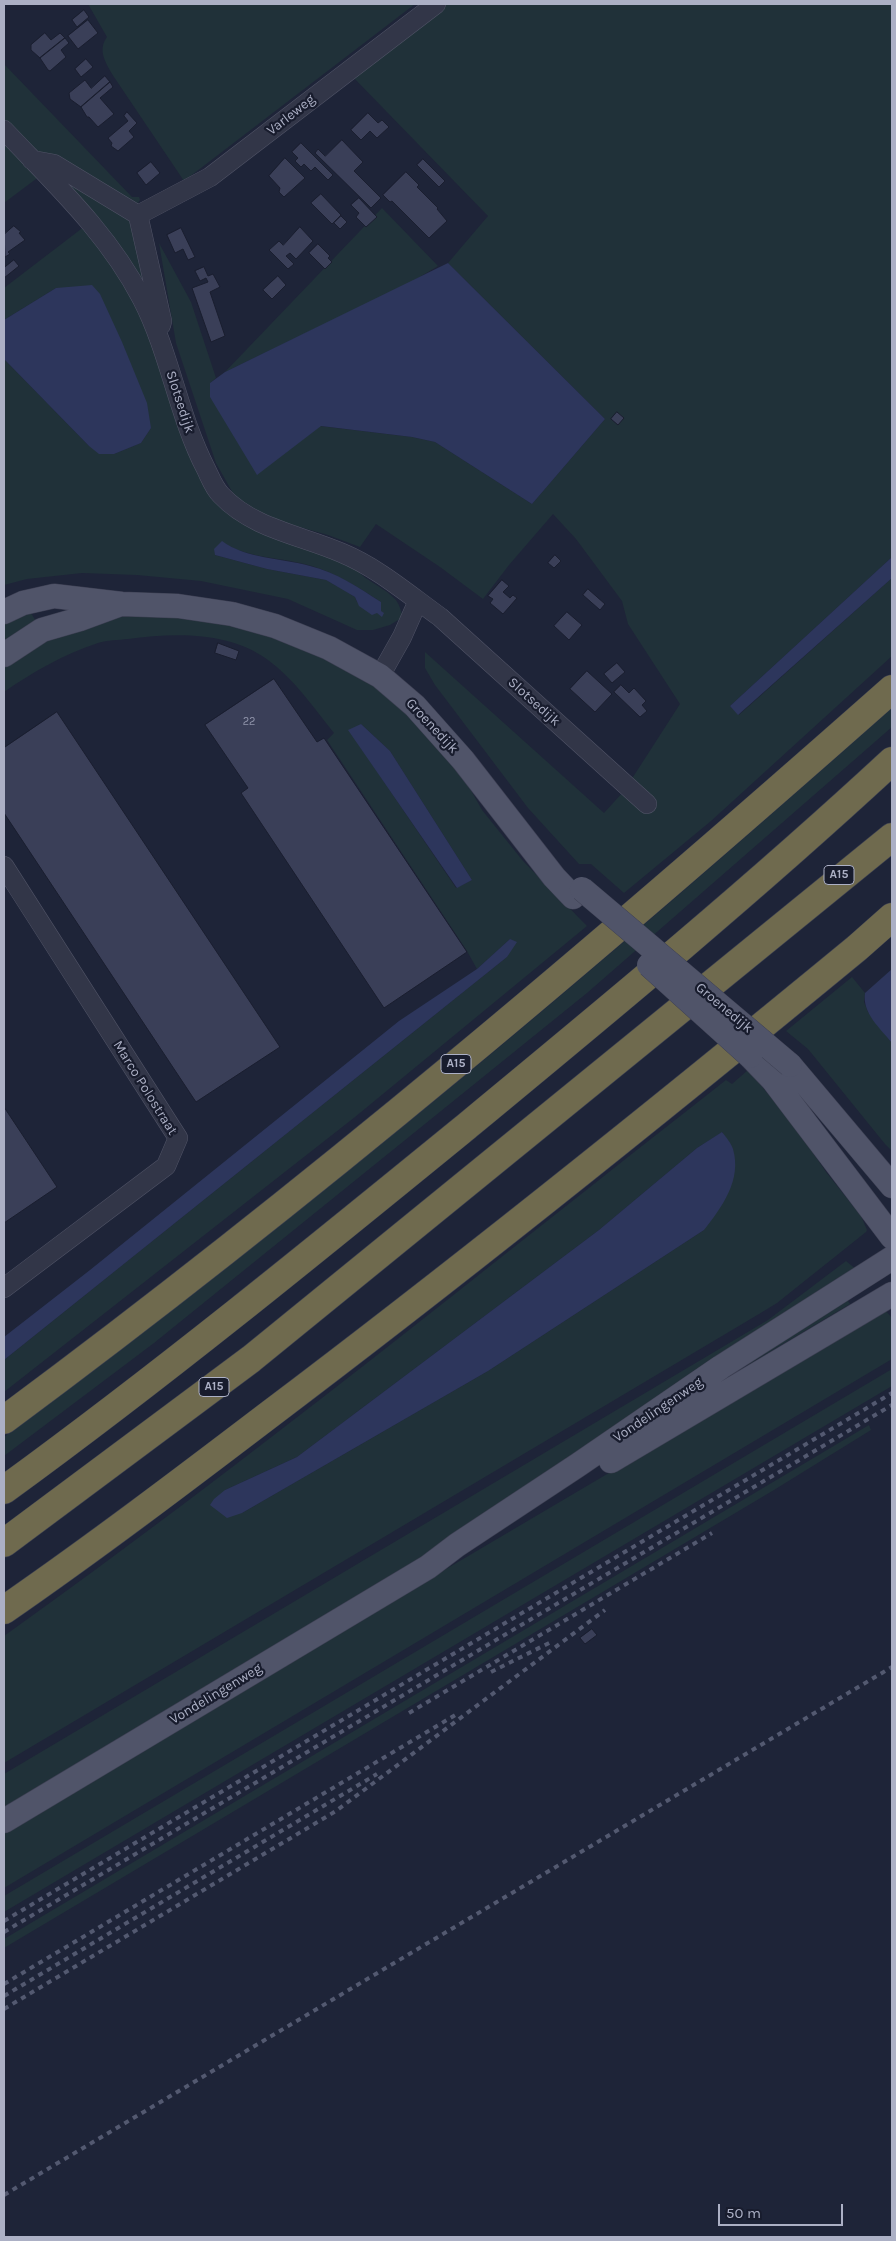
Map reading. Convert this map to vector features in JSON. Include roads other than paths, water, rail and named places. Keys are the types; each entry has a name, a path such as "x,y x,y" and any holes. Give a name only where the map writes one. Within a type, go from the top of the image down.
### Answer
{"highway":[{"name":"A15","path":"4,1420 246,1235 482,1044 676,879 892,689"},
{"path":"4,1490 336,1233 578,1034 800,846 892,761"},
{"name":"A15","path":"785,924 892,825"},
{"name":"A15","path":"4,1543 251,1359 892,837"},
{"path":"4,1610 92,1549 398,1318 634,1132 857,948 892,916"}],"main road":[{"name":"Groenedijk","path":"4,612 23,604 54,596 122,604 178,606 232,614 275,626 329,648 380,676 415,706 463,760 536,851 558,868 577,893 750,1056 782,1072 892,1237"},
{"path":"4,655 42,630 80,620 122,604"},
{"name":"Groenedijk","path":"577,893 782,1072 892,1186"},
{"path":"870,1273 878,1243 876,1215"},
{"name":"Vondelingenweg","path":"4,1821 428,1567 457,1545 721,1367 892,1258"},
{"name":"Vondelingenweg","path":"428,1567 461,1554 658,1432 892,1294"}],"street":[{"name":"Varleweg","path":"138,215 210,177 436,4"},
{"name":"Slotsedijk","path":"4,130 96,229 116,254 142,299 159,336 195,448 218,493 235,509 282,533 343,553 404,589 440,617 647,804"},
{"path":"32,160 54,164 138,215 162,321 159,336"},
{"path":"380,676 402,638 418,601"},
{"name":"Marco Polostraat","path":"4,866 178,1138 166,1166 4,1288"}],"water":[{"path":"448,263 605,419 532,504 435,442 412,437 321,426 257,475 210,397 210,383 225,372"},
{"path":"92,285 100,294 122,342 147,403 151,428 141,443 114,454 99,454 89,446 4,359 4,320 56,288"},
{"path":"222,541 253,555 299,563 329,572 381,602 381,611 384,613 382,617 377,613 372,615 359,606 355,597 326,580 267,569 215,555 214,549"},
{"path":"892,557 892,578 738,715 730,706"},
{"path":"361,724 390,751 472,880 457,888 348,730"},
{"path":"510,939 517,942 507,957 4,1360 4,1337 399,1021 477,969"},
{"path":"892,969 892,1043 869,1014 866,1007 865,993"},
{"path":"722,1132 733,1149 735,1172 729,1192 704,1230 488,1371 242,1513 227,1518 210,1505 225,1490 297,1457 599,1230 697,1148"}],"railway":[{"path":"4,1921 892,1393"},
{"path":"4,1932 892,1405"},
{"path":"409,1713 712,1533"},
{"path":"4,2009 336,1811 605,1610"},
{"path":"491,1672 551,1642"},
{"path":"4,2195 892,1667"},
{"path":"4,1984 457,1714"},
{"path":"4,1996 377,1774"}]}
